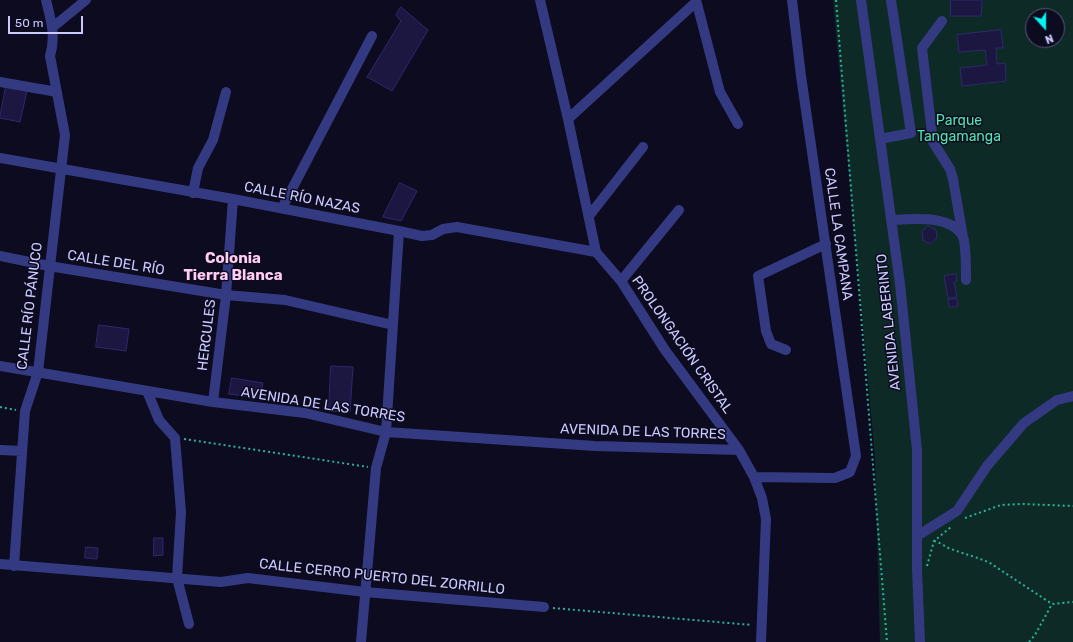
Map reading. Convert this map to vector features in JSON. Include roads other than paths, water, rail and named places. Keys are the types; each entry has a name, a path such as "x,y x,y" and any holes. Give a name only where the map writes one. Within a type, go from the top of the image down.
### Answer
{"street":[{"name":"CALLE RÍO PÁNUCO","path":"14,566 25,411 38,372 65,135 50,56 53,46 53,27 46,0"},
{"path":"53,27 86,0"},
{"path":"540,0 568,119 596,252"},
{"name":"CALLE LA CAMPANA","path":"754,477 835,478 850,472 856,456 826,244 800,76 792,0"},
{"name":"AVENIDA LABERINTO","path":"860,0 900,284 917,450 917,536 920,642"},
{"path":"880,139 911,133 891,0"},
{"path":"568,119 696,1 720,92 738,124"},
{"path":"942,21 922,48 934,142 950,170 953,179 963,237 966,280"},
{"path":"282,208 372,36"},
{"path":"0,82 57,92"},
{"path":"193,193 198,168 213,140 226,92"},
{"path":"589,216 643,147"},
{"name":"CALLE RÍO NAZAS","path":"0,158 282,208 422,236 432,235 443,229 457,227 596,252"},
{"name":"HERCULES","path":"213,402 226,295 233,199"},
{"path":"891,220 941,219 958,207"},
{"path":"621,281 679,210"},
{"path":"930,219 945,222 954,227 963,237"},
{"path":"361,642 376,468 386,432 399,231"},
{"path":"786,350 771,344 766,331 758,276 826,244"},
{"name":"PROLONGACIÓN CRISTAL","path":"596,252 621,281 665,350 739,450 754,477 762,498 766,519 761,642"},
{"name":"CALLE DEL RÍO","path":"0,256 49,266 226,295 285,300 393,325"},
{"name":"AVENIDA DE LAS TORRES","path":"0,366 213,402 305,414 386,432 595,446 739,450"},
{"path":"147,391 159,420 175,438 181,512 178,578 189,624"},
{"path":"917,536 958,511 987,466 1024,423 1057,400 1073,396"},
{"path":"0,450 22,451"},
{"name":"CALLE CERRO PUERTO DEL ZORRILLO","path":"0,564 221,582 248,578 365,592 544,607"}],"district":[{"name":"Colonia Tierra Blanca","path":"233,268"}],"park label":[{"name":"Parque Tangamanga","path":"959,130"}]}
